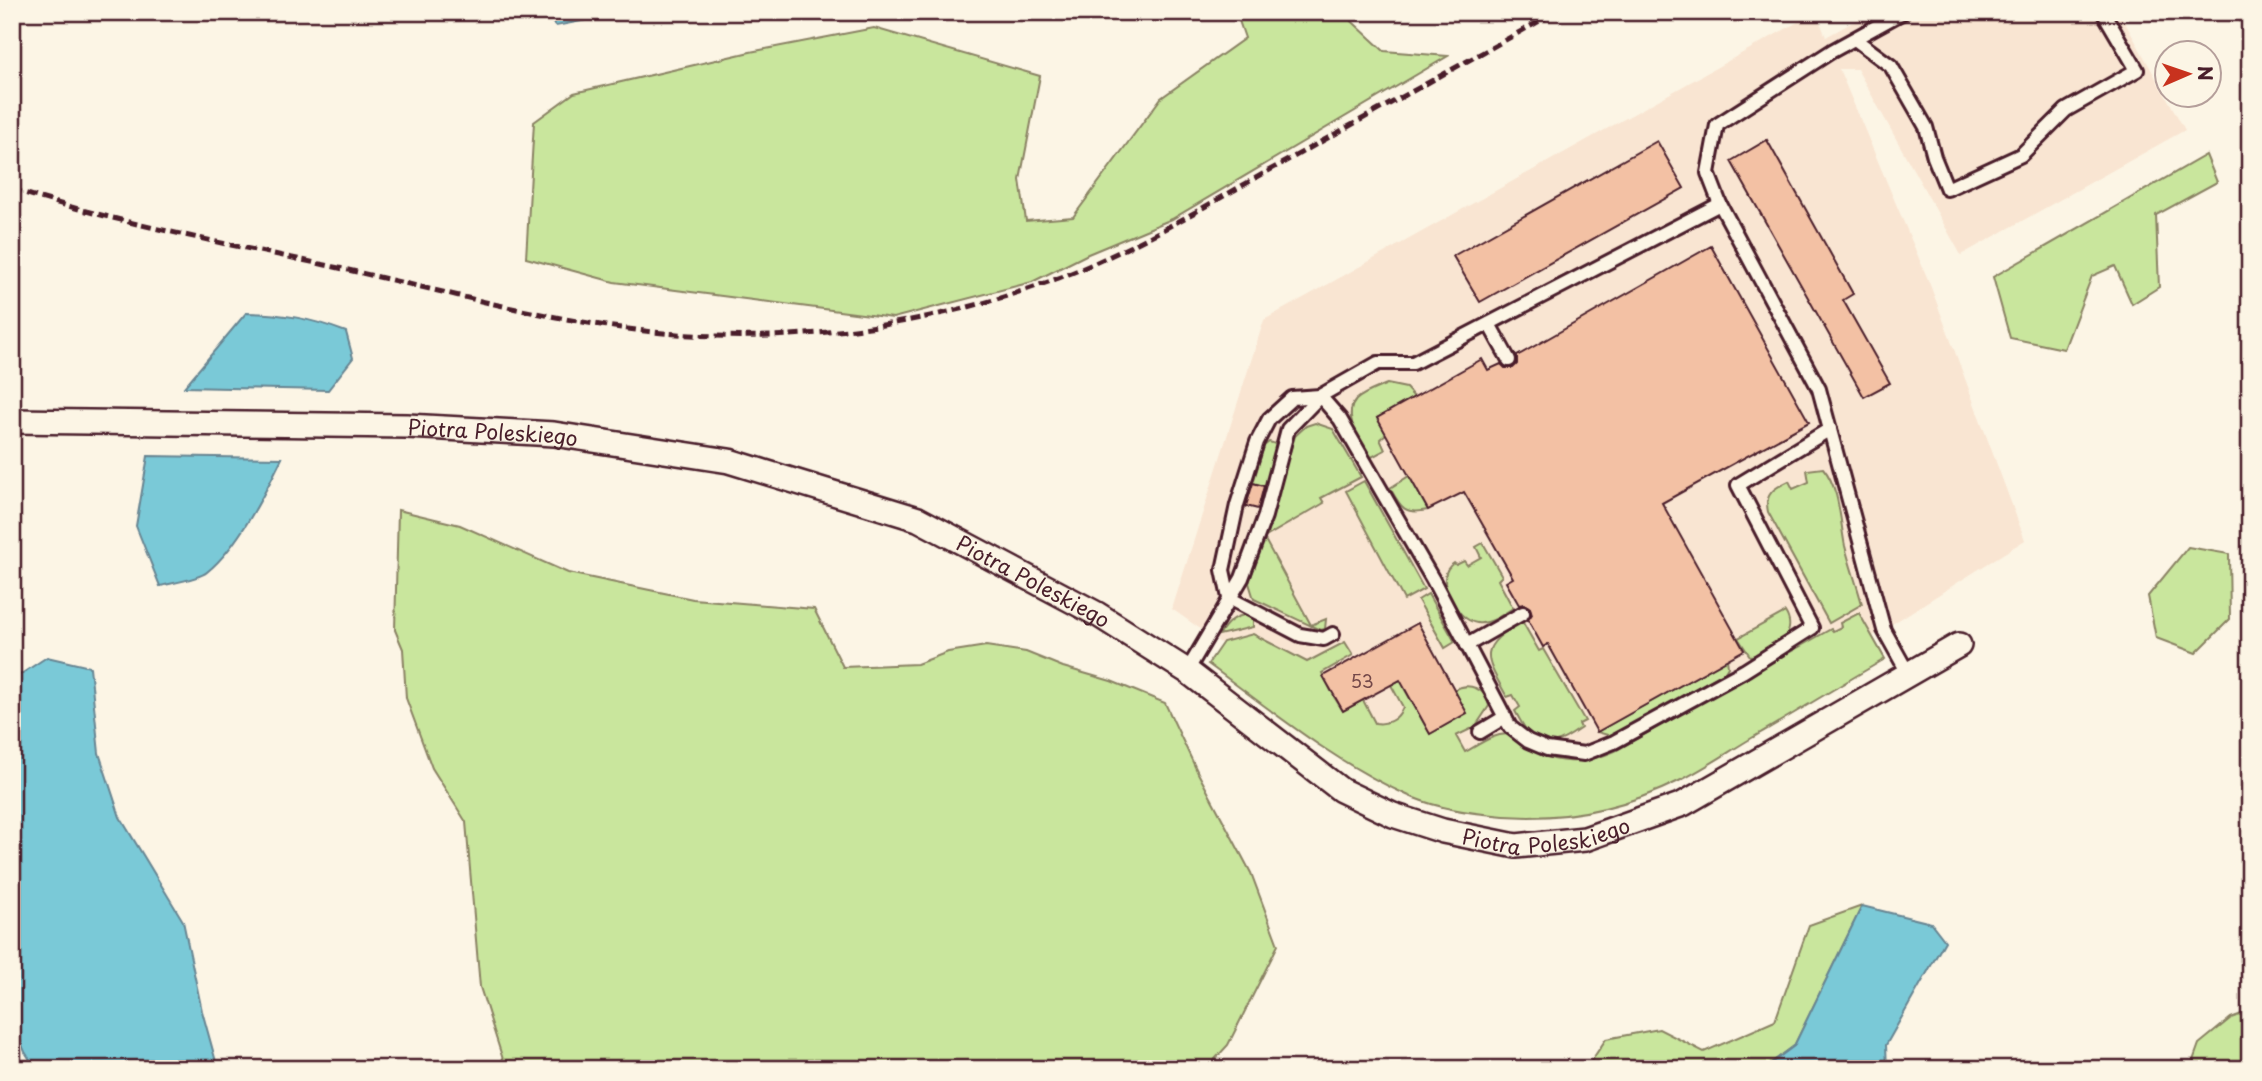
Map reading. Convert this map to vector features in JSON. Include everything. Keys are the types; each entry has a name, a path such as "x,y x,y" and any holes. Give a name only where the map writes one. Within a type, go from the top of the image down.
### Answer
{"street":[{"name":"Piotra Poleskiego","path":"12,421 407,426 541,433 729,461 918,519 1097,614 1187,671 1341,790 1393,816 1443,831 1516,846 1585,839 1683,804 1959,645"}],"lane":[{"path":"1903,12 1832,51 1717,125 1708,173 1720,204 1819,389 1884,630 1909,675"},
{"path":"1856,40 1891,66 1926,127 1947,189 2021,155 2066,110 2137,70 2103,12"},
{"path":"1187,671 1242,578 1265,516 1287,429 1320,396 1378,363 1413,363 1720,204"},
{"path":"1489,324 1509,360"},
{"path":"1320,396 1340,419 1433,580 1510,727 1528,741 1547,749 1584,754 1614,742 1697,697 1812,628 1738,485 1830,429"},
{"path":"1229,598 1223,570 1237,505 1257,442 1269,419 1292,398 1320,396"},
{"path":"1229,598 1300,635 1324,639 1333,634"},
{"path":"1467,645 1523,613"},
{"path":"1480,732 1505,717"}],"shaded area":[{"path":"1816,12 1826,37 1871,12 2119,12 2154,75 2154,108 2173,108 2185,130 1961,255 1857,69 1839,69 1929,282 2025,540 1663,769 1387,760 1172,609 1264,320"}],"green space":[{"path":"1236,12 1342,12 1384,51 1448,56 1172,219 1088,254 1032,282 893,318 614,282 526,258 534,122 574,93 750,52 874,28 1040,76 1020,180 1026,221 1073,217 1161,98 1245,38"},
{"path":"2206,155 2217,182 2156,215 2159,287 2132,304 2115,266 2092,276 2064,349 2010,338 1993,277"},
{"path":"1387,384 1406,388 1414,397 1377,418 1386,434 1380,439 1385,450 1370,458 1354,430 1352,407 1363,395"},
{"path":"1315,423 1333,429 1361,477 1321,498 1324,503 1264,538 1311,625 1326,619 1325,629 1320,630 1254,599 1249,583 1295,436 1306,426"},
{"path":"1269,442 1279,445 1269,488 1253,483 1264,446"},
{"path":"1823,468 1836,495 1845,546 1862,604 1829,623 1767,506 1771,492 1779,486 1789,481 1793,489 1809,482 1807,470"},
{"path":"1409,476 1428,510 1408,511 1390,488"},
{"path":"1364,481 1424,589 1404,600 1346,491"},
{"path":"398,510 460,525 568,573 693,599 814,609 843,667 917,664 948,652 986,646 1026,652 1165,703 1198,773 1251,873 1278,945 1228,1045 1206,1069 506,1069 480,987 466,822 432,768 406,698 403,649 395,630"},
{"path":"1483,543 1502,576 1498,580 1513,608 1491,621 1477,623 1462,615 1455,607 1449,597 1445,578 1454,563 1456,565 1464,561 1467,565 1481,557 1476,547"},
{"path":"2188,547 2229,554 2230,619 2196,653 2156,638 2148,596"},
{"path":"1428,594 1455,642 1445,648 1418,600"},
{"path":"1785,612 1789,620 1786,636 1775,648 1750,656 1738,638"},
{"path":"1859,613 1885,659 1679,781 1608,807 1534,817 1454,810 1407,795 1329,752 1208,664 1223,642 1253,634 1307,662 1345,642 1353,655 1322,673 1343,711 1363,700 1375,723 1392,720 1403,707 1391,685 1405,677 1404,688 1430,734 1466,713 1454,690 1476,688 1485,695 1489,706 1475,727 1456,736 1465,752 1493,737 1505,734 1518,738 1548,757 1577,761 1597,758 1615,751 1831,629 1833,631 1841,627 1840,623"},
{"path":"1248,614 1253,616 1253,627 1219,635 1231,621"},
{"path":"1522,621 1539,651 1543,649 1585,721 1579,724 1581,728 1559,741 1541,742 1530,735 1515,711 1520,707 1513,695 1507,697 1493,672 1489,654 1491,646 1497,638"},
{"path":"1727,659 1728,667 1725,672 1611,736 1597,732"},
{"path":"1862,906 1794,1046 1763,1069 1586,1069 1606,1039 1659,1029 1704,1052 1775,1021 1809,925"},
{"path":"2250,1011 2250,1069 2190,1069 2199,1044 2231,1018"}],"water":[{"path":"541,12 628,12 556,26"},
{"path":"246,313 297,318 346,332 353,358 328,390 184,387"},
{"path":"148,456 282,458 250,519 218,561 198,577 160,586 136,526"},
{"path":"47,657 90,667 99,753 120,817 183,921 202,1011 218,1069 36,1069 12,1022 12,680"},
{"path":"1862,906 1931,923 1945,941 1886,1045 1887,1069 1763,1069 1794,1046"}],"building":[{"path":"1767,140 1853,294 1843,300 1890,383 1864,397 1731,161"},
{"path":"1657,141 1684,188 1480,302 1453,256"},
{"path":"1711,246 1809,422 1662,503 1744,650 1597,732 1548,644 1543,647 1528,620 1532,614 1530,608 1524,604 1519,605 1506,582 1513,578 1464,492 1428,510 1377,418 1482,359 1488,370 1501,364 1505,368 1513,368 1517,364 1517,356"},
{"path":"1253,483 1264,486 1258,509 1246,506"},
{"path":"1418,623 1467,713 1430,734 1400,680 1343,711 1323,676"}],"railway":[{"path":"12,189 92,213 174,233 592,324 682,334 736,336 845,330 899,322 1005,297 1111,256 1556,12"}]}
